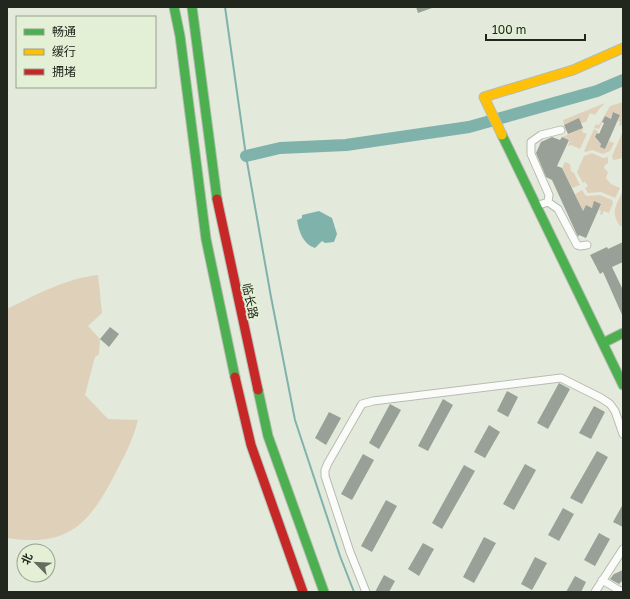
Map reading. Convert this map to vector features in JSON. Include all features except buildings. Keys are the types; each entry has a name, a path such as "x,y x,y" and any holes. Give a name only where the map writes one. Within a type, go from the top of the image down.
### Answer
{"main road":[{"path":"174,7 180,36 206,239 223,327 251,445 304,592"},
{"name":"临长路","path":"192,7 219,213 268,436 324,592"},
{"path":"623,48 572,70 484,96 623,386"},
{"path":"604,346 623,334"},
{"path":"604,346 623,340"}],"street":[{"path":"548,202 550,195 529,148 531,142 541,135 561,130"},
{"path":"536,206 548,202"},
{"path":"548,202 558,209 577,245 587,245"},
{"path":"366,592 350,552 325,476 325,470 328,463 362,404 373,401 561,378 610,404 615,411 623,434"},
{"path":"595,592 623,549"},
{"path":"602,580 622,592"}],"shaded area":[{"path":"623,102 623,124 621,126 619,125 620,122 618,121 620,115 614,112 611,119 605,116 599,129 594,128 596,124 599,125 610,106"},
{"path":"605,103 595,115 590,113 586,122 581,123 579,119 564,125 563,120"},
{"path":"583,128 582,132 587,134 580,149 571,145 568,146 570,140 562,137"},
{"path":"594,129 598,131 595,138 601,144 600,147 605,149 609,141 614,143 610,151 603,154 592,150 586,152 584,151"},
{"path":"623,131 623,158 613,160 612,156"},
{"path":"592,153 603,158 608,157 608,163 604,168 608,172 606,178 611,184 620,188 615,198 601,192 588,193 585,188 588,186 585,182 583,183 577,172 584,156"},
{"path":"565,162 570,164 571,171 574,173 580,185 572,188 562,168"},
{"path":"582,190 586,196 600,195 612,200 613,203 609,213 604,211 602,215 600,214 601,211 599,210 601,204 595,202 592,208 586,205 583,211 575,194"},
{"path":"623,190 623,222 621,227 615,217 615,208"},
{"path":"98,275 102,313 88,326 100,339 99,354 95,357 85,395 108,419 138,420 134,435 114,476 95,508 85,520 60,536 28,540 7,538 7,309 63,283"}],"water":[{"path":"319,211 332,218 337,234 334,242 325,243 322,241 315,248 307,244 302,237 297,220 302,218 302,215"}],"waterway":[{"path":"225,7 246,156 295,420 340,556 354,592"},
{"path":"246,156 280,148 346,145 469,127 597,91 623,80"}],"traffic: fast":[{"path":"174,7 180,36 206,239 235,377"},
{"path":"192,7 217,199"},
{"path":"502,135 623,385"},
{"path":"603,343 623,333"},
{"path":"258,390 268,436 324,592"}],"traffic: slow":[{"path":"502,135 484,97 573,70 623,48"}],"traffic: jam":[{"path":"217,199 258,390"},
{"path":"235,377 251,445 303,592"}]}
